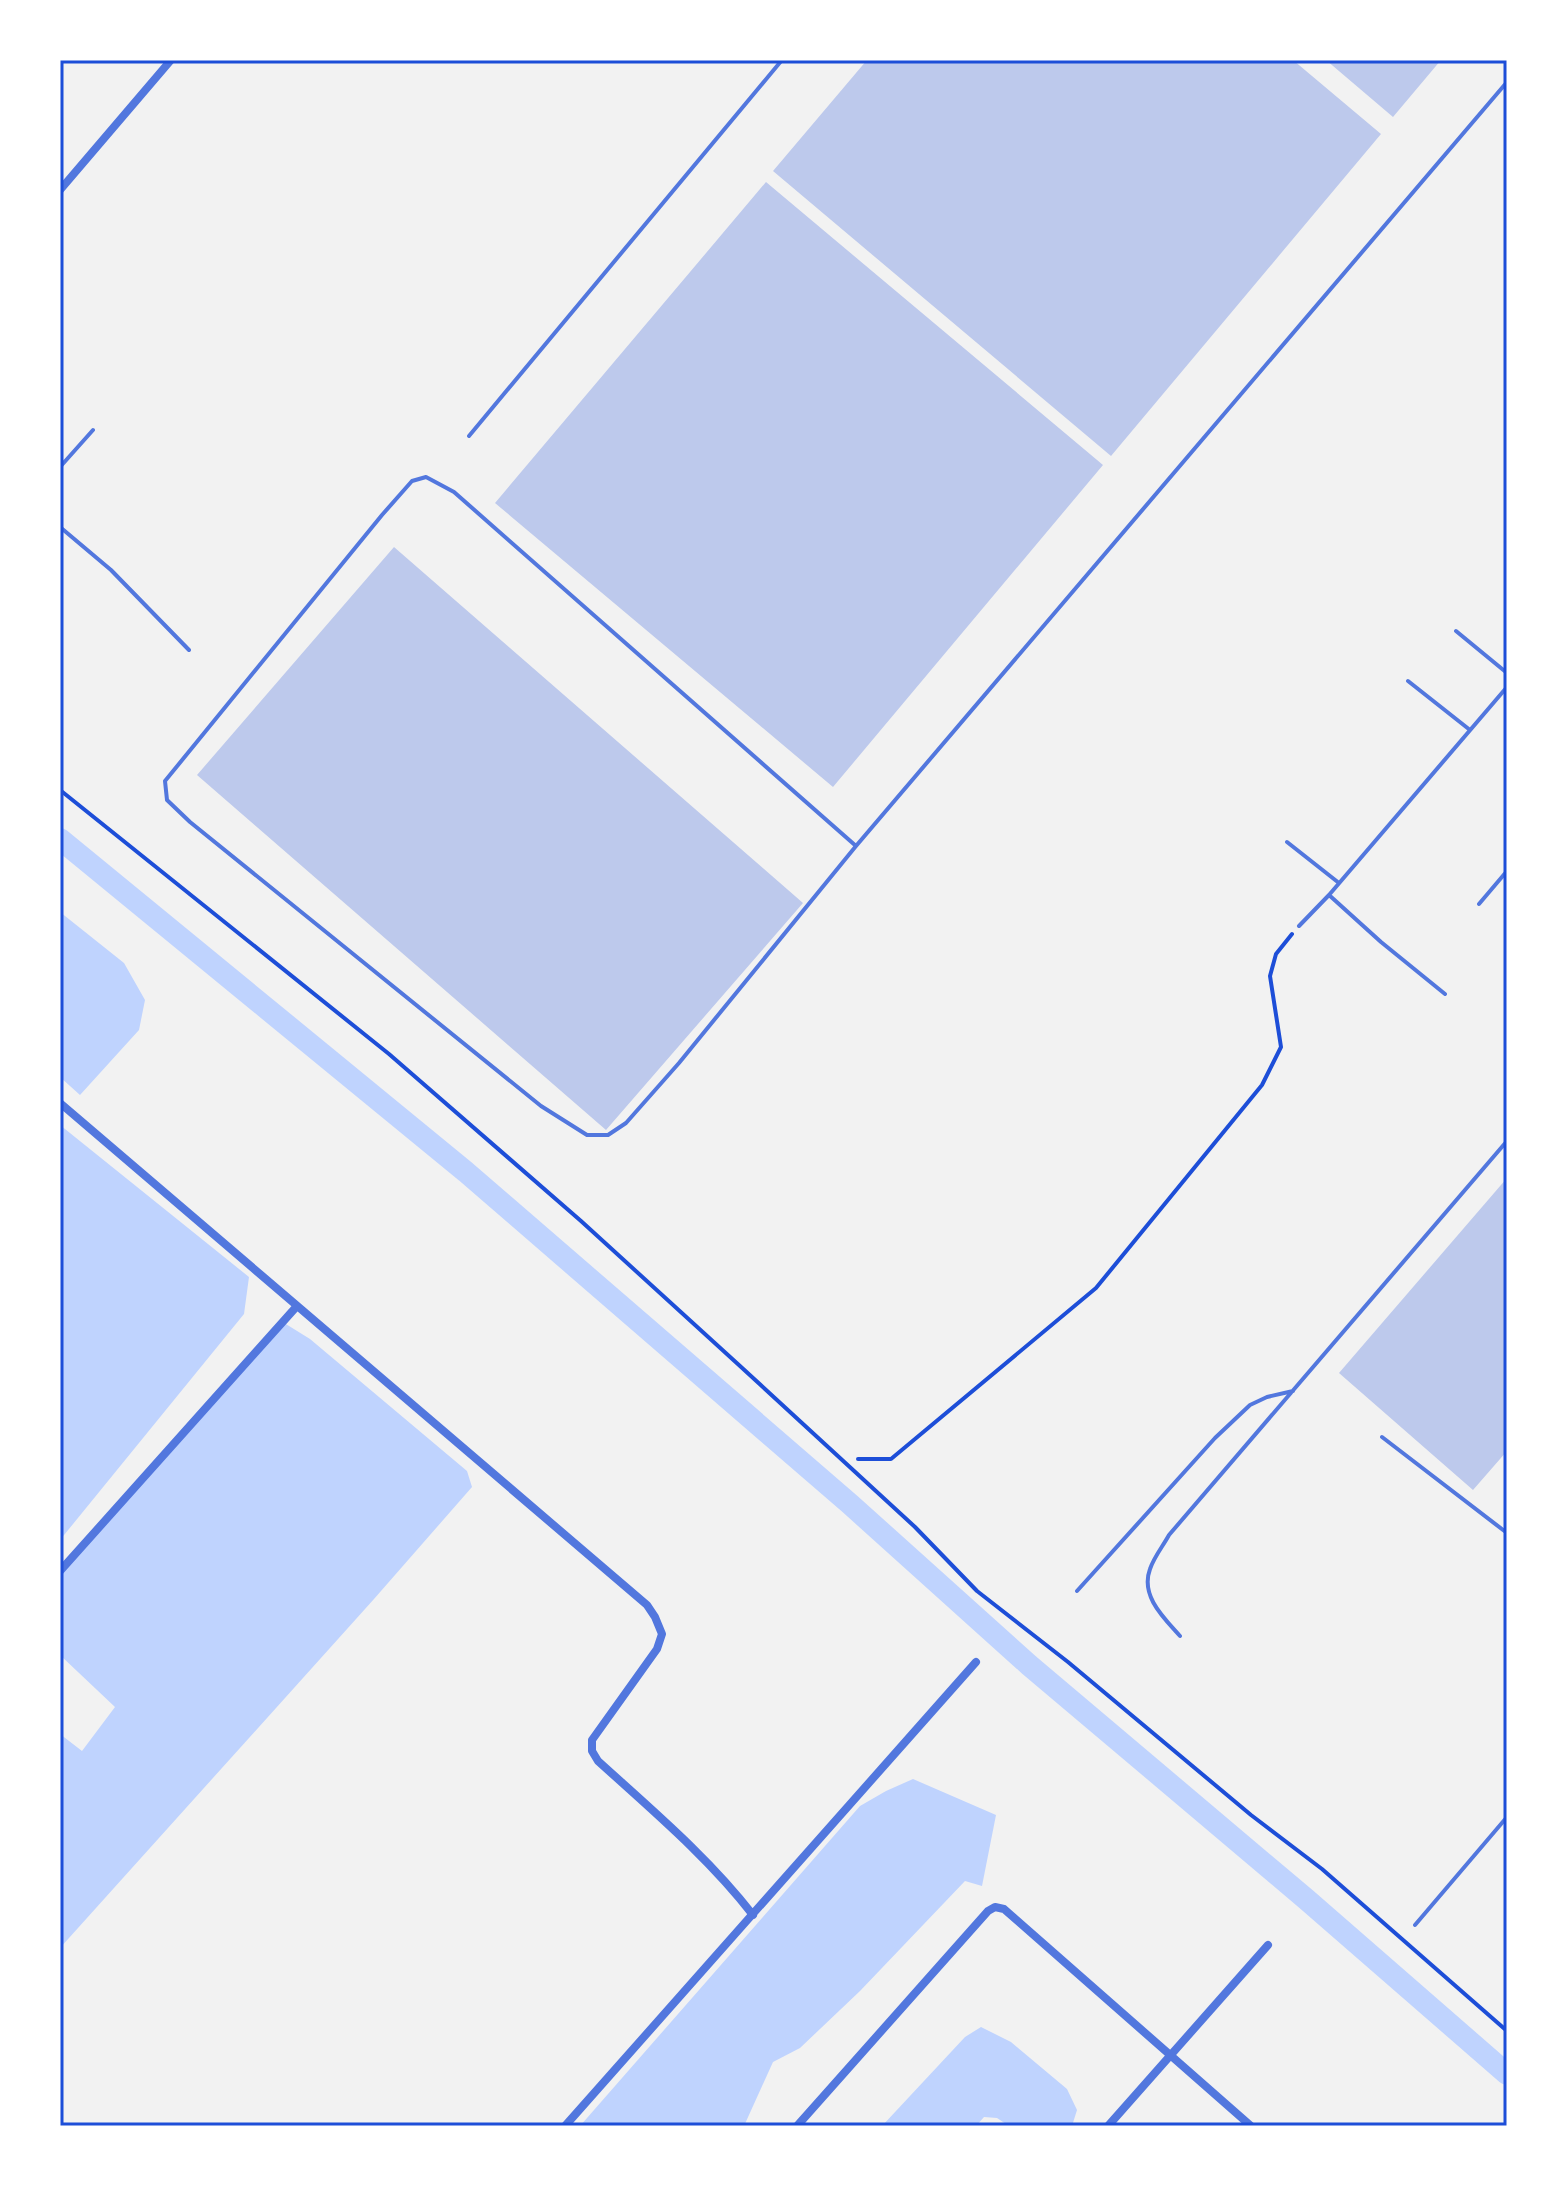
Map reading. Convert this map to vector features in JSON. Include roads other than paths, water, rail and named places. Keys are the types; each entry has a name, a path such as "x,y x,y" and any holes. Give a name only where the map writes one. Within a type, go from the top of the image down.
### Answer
{"street":[{"path":"60,190 171,60"},
{"path":"60,1103 647,1605 662,1634 657,1649 592,1740 592,1751 598,1761 733,1890 753,1915"},
{"path":"60,1571 297,1306"},
{"path":"565,2126 976,1662"},
{"path":"797,2126 988,1911 995,1907 1004,1909 1251,2126"},
{"path":"1108,2126 1268,1945"}],"lane":[{"path":"469,436 782,60"},
{"path":"856,846 454,492 426,477 412,481 382,515 165,781 167,800 190,822 541,1106 587,1135 608,1135 626,1123 679,1063 856,846 1507,82"},
{"path":"60,467 93,430"},
{"path":"60,527 136,594 189,650"},
{"path":"1456,631 1507,673"},
{"path":"1408,681 1470,730"},
{"path":"1299,926 1507,687"},
{"path":"1287,842 1339,883"},
{"path":"1479,904 1507,871"},
{"path":"1329,895 1445,994"},
{"path":"1180,1636 1152,1601 1148,1584 1149,1570 1169,1535 1507,1141"},
{"path":"1077,1591 1215,1438 1250,1405 1293,1391"},
{"path":"1382,1437 1507,1533"},
{"path":"1415,1925 1507,1817"}],"water":[{"path":"60,912 124,963 145,1000 139,1030 80,1095 60,1077"},
{"path":"60,1125 249,1277 244,1314 60,1540"},
{"path":"281,1321 310,1339 467,1471 472,1487 60,1948 60,1734 82,1751 115,1707 60,1655 60,1575"},
{"path":"913,1779 996,1815 982,1886 965,1881 860,1991 800,2048 773,2062 744,2126 580,2126 860,1806"},
{"path":"981,2027 1011,2042 1067,2089 1077,2110 1072,2126 1009,2126 997,2118 984,2117 976,2126 882,2126 965,2037"}],"waterway":[{"path":"60,839 466,1172 850,1504 1029,1665 1507,2074"}]}
